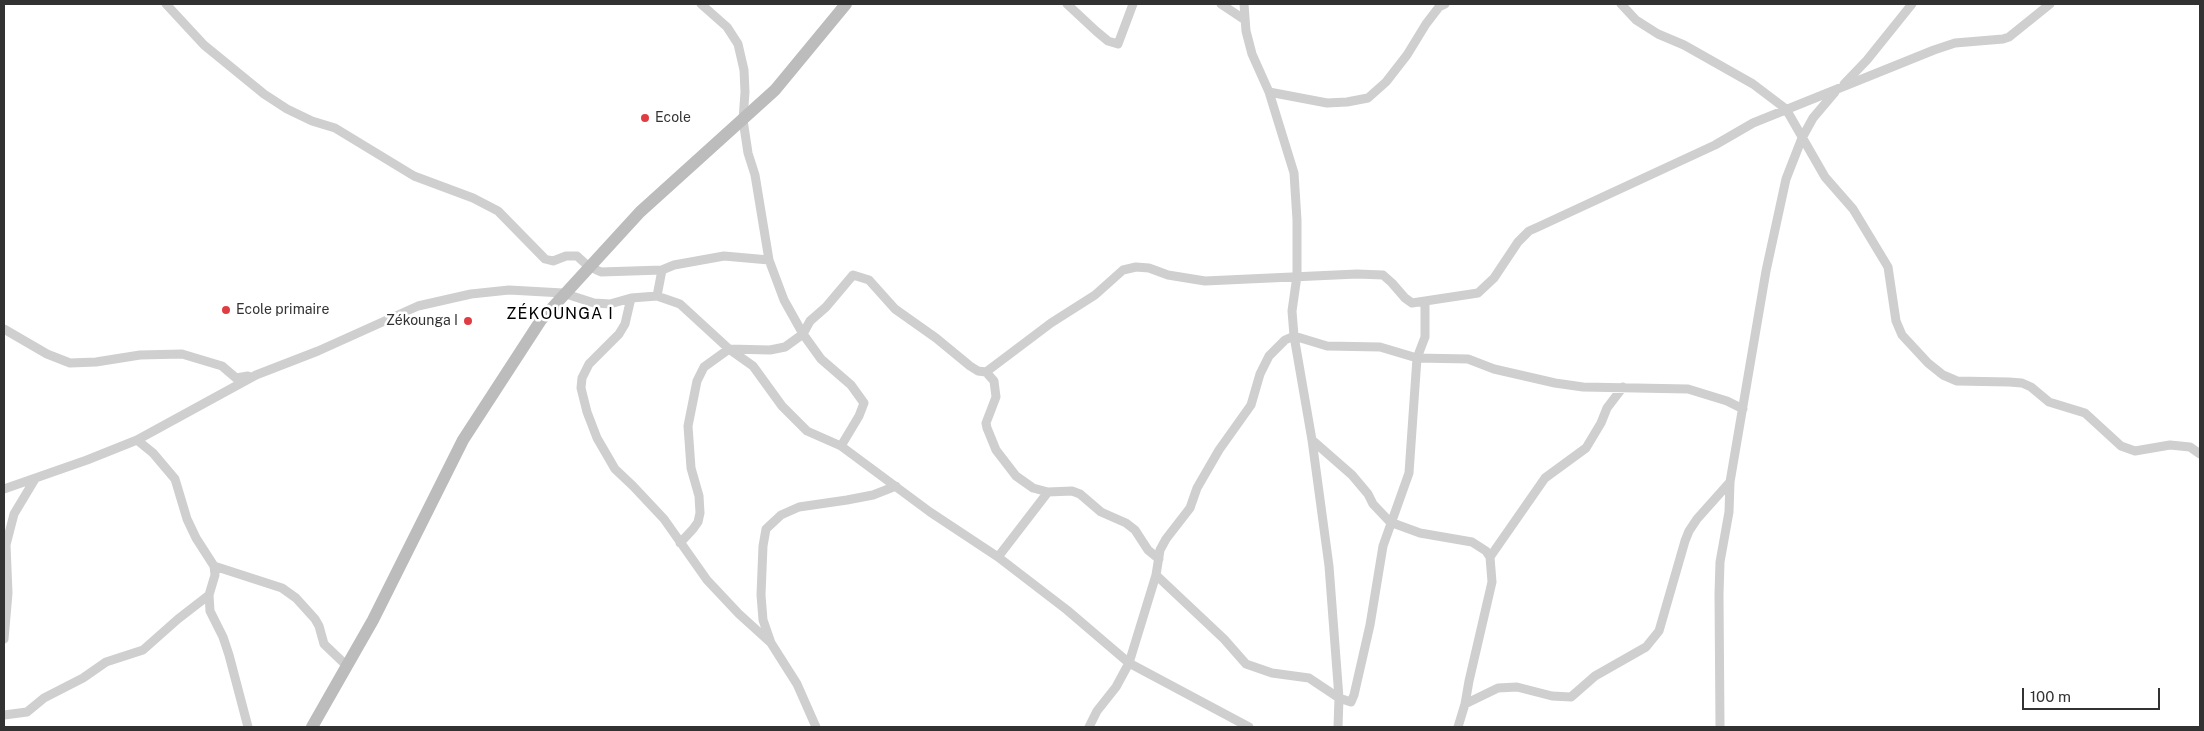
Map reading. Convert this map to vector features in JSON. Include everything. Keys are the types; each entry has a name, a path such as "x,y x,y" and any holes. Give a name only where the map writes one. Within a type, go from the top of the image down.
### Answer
{"street":[{"path":"166,4 204,45 264,94 287,110 312,121 335,128 414,176 473,198 498,211 545,259 553,261 566,256 577,256 588,266 601,272 662,270 681,263 724,256 770,260"},
{"path":"701,4 728,27 738,44 744,70 743,120 770,260 784,300 803,334 821,359 851,385 864,403 859,416 841,446"},
{"path":"312,727 373,620 463,440 529,337 563,293 640,212 775,90 846,4"},
{"path":"1067,4 1096,31 1108,40 1118,44 1133,4"},
{"path":"1221,4 1245,20"},
{"path":"1244,4 1245,20 1252,54 1269,92 1294,173 1297,220 1297,276 1292,311 1294,336 1312,440 1328,566 1339,698 1338,727"},
{"path":"1269,92 1327,103 1368,98 1386,82 1407,55 1426,24 1439,7 1445,4"},
{"path":"1621,4 1636,20 1658,34 1684,45 1753,84 1786,109 1825,177 1852,209 1888,267 1896,321 1902,335 1928,363 1943,375 1957,381 2010,382 2031,387 2050,402 2085,413 2121,446 2135,451 2170,445 2190,447 2200,454"},
{"path":"1720,727 1720,562 1729,512 1730,482 1775,222 1786,180 1802,138 1813,118 1867,60 1911,4"},
{"path":"986,372 1051,323 1095,295 1123,270 1142,267 1168,275 1205,281 1297,276 1382,275 1412,303 1478,293 1494,278 1518,242 1529,232 1715,145 1753,124 1786,109 1934,50 1956,43 2003,39 2015,33 2050,4"},
{"path":"657,296 662,270"},
{"path":"680,543 698,522 700,512 699,496 691,468 688,426 695,389 704,367 728,350 770,350 785,347 803,334 810,321 826,307 854,275 863,277 874,284 894,309 936,338 970,366 978,371 986,372 994,381 996,397 986,423 996,450 1020,480 1033,488 1048,492 1072,491 1080,494 1101,512 1126,523 1135,530 1148,550 1159,559"},
{"path":"4,489 136,440 256,375 318,351 418,306 471,294 509,290 563,293 594,303 610,304 631,298 657,296 680,304 728,350 746,360 759,372 782,406 807,431 841,446 874,473 896,486 930,512 998,557 1067,610 1128,663 1248,727"},
{"path":"631,298 625,324 619,334 589,364 582,378 587,412 597,438 615,469 650,503 706,580 771,643"},
{"path":"1156,575 1224,639 1246,664 1272,673 1309,678 1339,698 1351,702 1370,625 1383,546 1409,473 1417,358 1425,337 1425,302"},
{"path":"4,329 47,354 70,363 96,362 140,355 182,354 222,366 236,378 256,375"},
{"path":"1090,727 1097,711 1116,687 1128,663 1166,538 1190,508 1197,488 1215,457 1251,405 1260,374 1269,356 1280,344 1294,336 1327,346 1380,347 1417,358 1468,359 1494,369 1555,383 1583,387 1688,389 1727,401 1743,409"},
{"path":"1490,557 1545,478 1586,448 1601,423 1607,408 1623,387"},
{"path":"136,440 153,453 175,479 187,520 214,566 215,575 209,595 210,611 223,637 229,655 248,727"},
{"path":"1312,440 1352,475 1368,494 1373,504 1390,522 1420,533 1472,542 1490,557 1492,582 1468,680 1465,704 1458,727"},
{"path":"4,639 8,593 6,545 14,514 34,479"},
{"path":"1465,704 1498,688 1518,688 1552,696 1571,697 1595,676 1646,647 1659,631 1685,541 1690,531 1697,519 1730,482"},
{"path":"816,727 797,684 771,643 763,620 761,595 766,529 781,514 799,507 873,495 896,486"},
{"path":"998,557 1048,492"},
{"path":"214,566 282,588 296,598 315,619 324,644 347,666"},
{"path":"4,715 27,712 44,698 75,682 106,662 142,650 178,618 209,595"}],"place":[{"name":"Ecole","path":"645,118"},
{"name":"Ecole primaire","path":"226,310"},
{"name":"Zékounga I","path":"468,321"}],"district":[{"name":"ZÉKOUNGA I","path":"560,314"}]}
